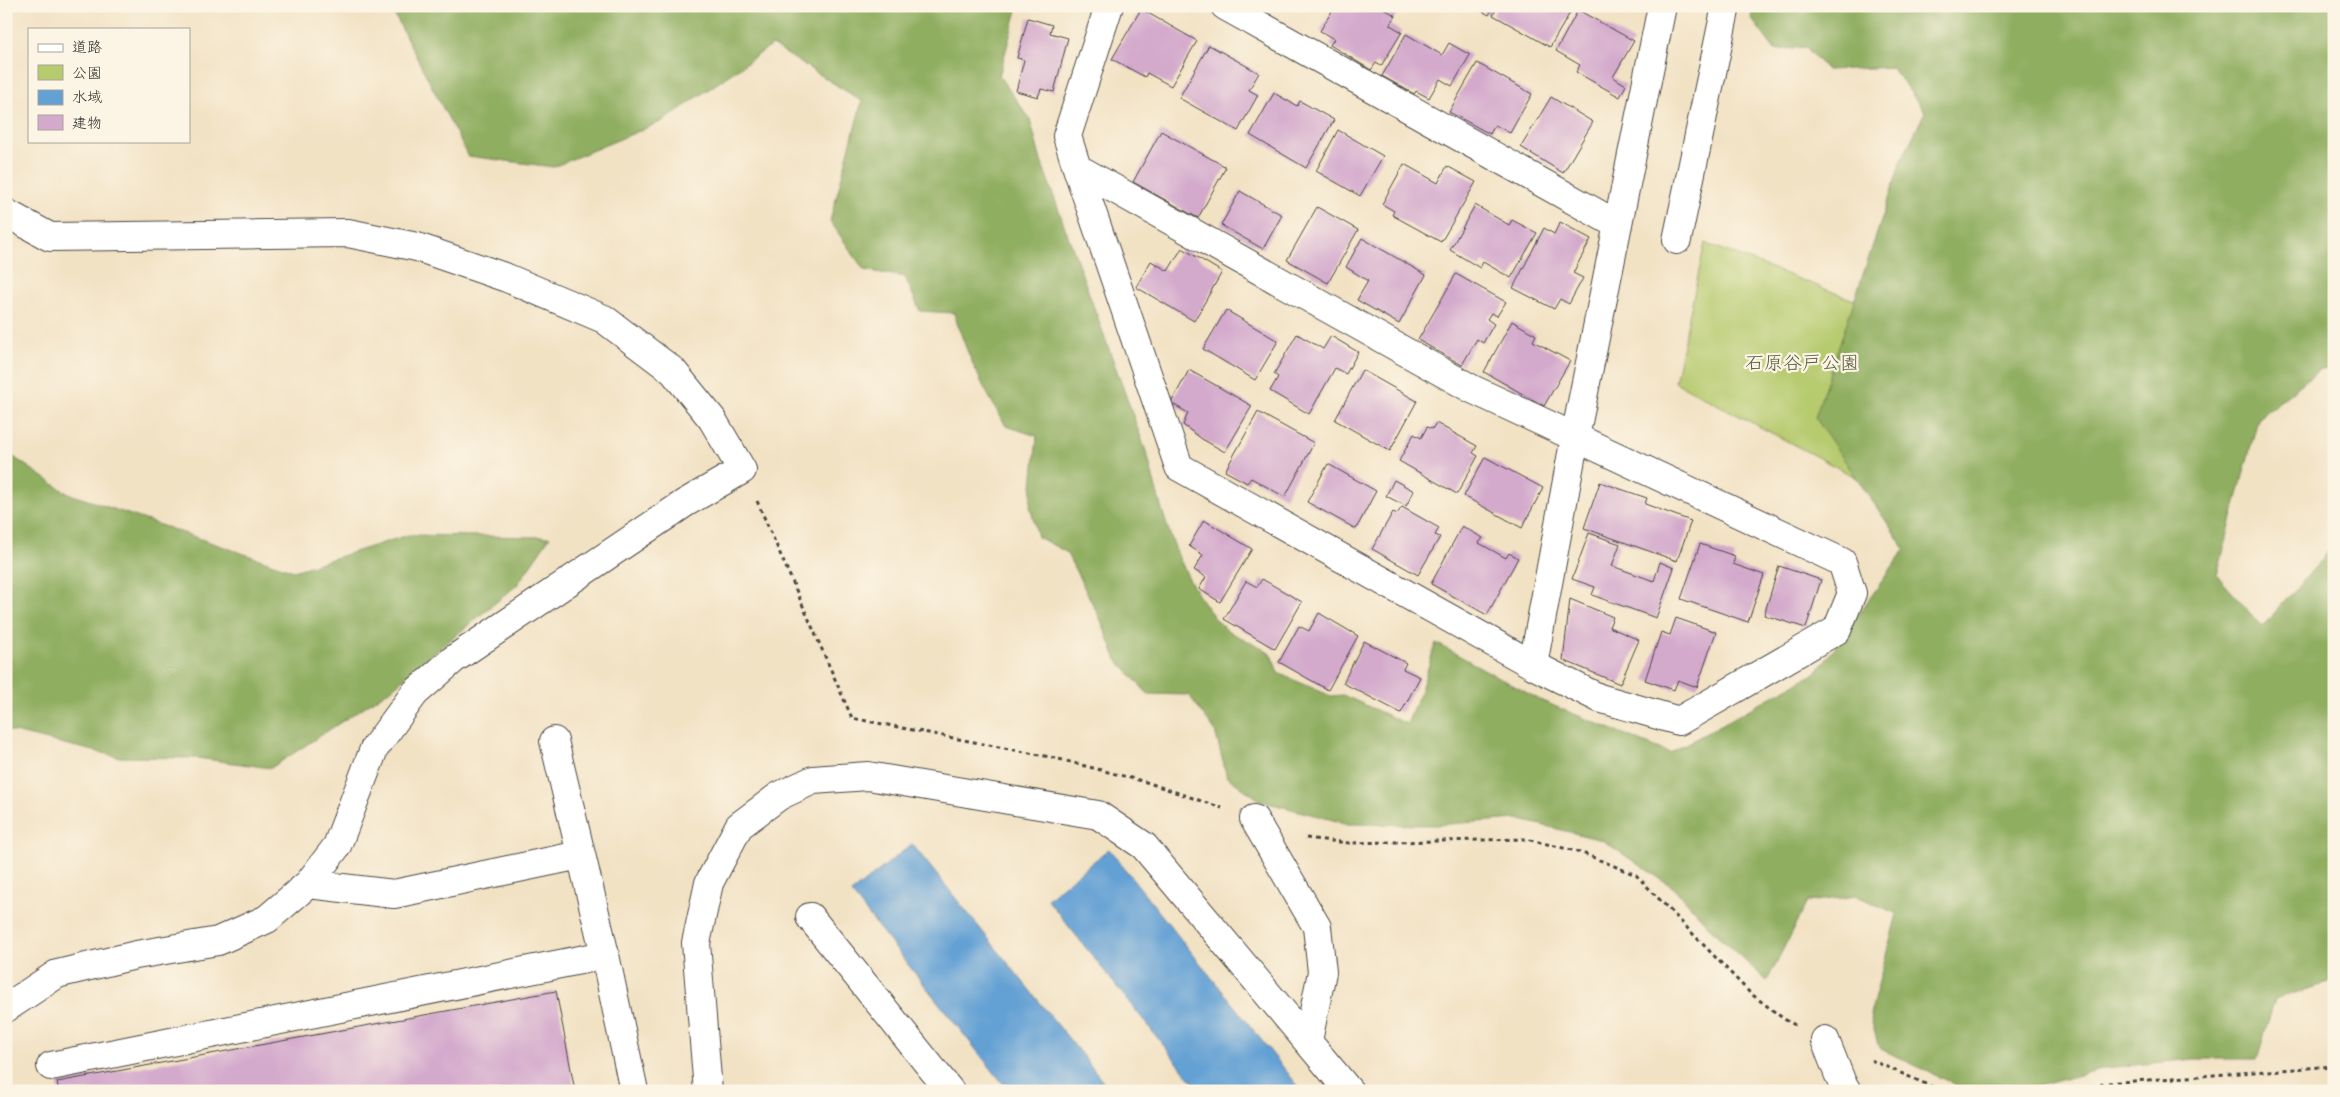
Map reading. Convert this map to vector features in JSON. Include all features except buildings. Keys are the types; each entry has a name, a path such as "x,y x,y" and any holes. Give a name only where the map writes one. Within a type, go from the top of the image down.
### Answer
{"street":[{"path":"1077,168 1472,388 1842,562 1852,594 1837,630 1679,722 1599,698 1533,665 1179,467 1077,168 1067,136 1109,6"},
{"path":"1225,6 1618,225"},
{"path":"1533,665 1575,437 1662,6"},
{"path":"1677,240 1726,6"},
{"path":"6,213 50,236 348,234 417,247 471,266 604,319 673,371 712,419 742,470 685,503 454,659 414,693 374,749 337,846 308,884 268,918 218,941 136,955 57,974 6,1008"},
{"path":"554,741 605,955 634,1091"},
{"path":"708,1091 696,943 709,883 739,826 779,796 813,780 868,776 1098,815 1144,846 1349,1091"},
{"path":"1254,819 1317,928 1322,972 1308,1041"},
{"path":"308,884 394,894 580,854"},
{"path":"810,917 950,1091"},
{"path":"51,1066 605,955"},
{"path":"1825,1040 1847,1091"}],"path":[{"path":"742,470 852,718 1055,758 1146,782 1254,819"},
{"path":"1304,838 1349,843 1526,839 1580,852 1636,875 1750,993 1784,1019 1825,1040 1942,1091"},
{"path":"2077,1091 2107,1083 2334,1066"}],"green space":[{"path":"390,6 1018,6 999,76 1030,119 1041,161 1148,457 1166,524 1195,589 1207,608 1222,626 1271,655 1278,673 1331,696 1343,695 1407,724 1420,693 1436,643 1542,701 1670,753 1817,672 1905,549 1815,417 1902,159 1925,112 1892,67 1827,70 1806,47 1775,50 1751,18 1753,6 2334,6 2334,370 2320,369 2258,419 2217,575 2262,627 2324,557 2334,543 2334,979 2328,983 2275,999 2257,1059 2193,1059 2105,1068 2020,1091 1979,1091 1962,1088 1879,1048 1870,1015 1897,914 1857,896 1807,902 1767,981 1714,932 1674,888 1602,840 1517,819 1435,825 1348,824 1261,801 1227,777 1215,731 1189,695 1148,694 1117,660 1100,618 1066,552 1038,537 1030,506 1037,436 1006,426 976,371 954,313 920,311 905,277 864,270 830,221 862,101 772,45 663,121 553,167 468,156"},
{"name":"石原谷戸公園","path":"1705,243 1893,315 1857,478 1675,382"},
{"path":"6,452 67,493 294,571 408,535 550,537 517,585 390,690 271,768 197,758 119,757 6,730"}],"water":[{"path":"912,844 1111,1091 1009,1091 851,893"},
{"path":"1109,849 1302,1091 1200,1091 1047,899"}]}
